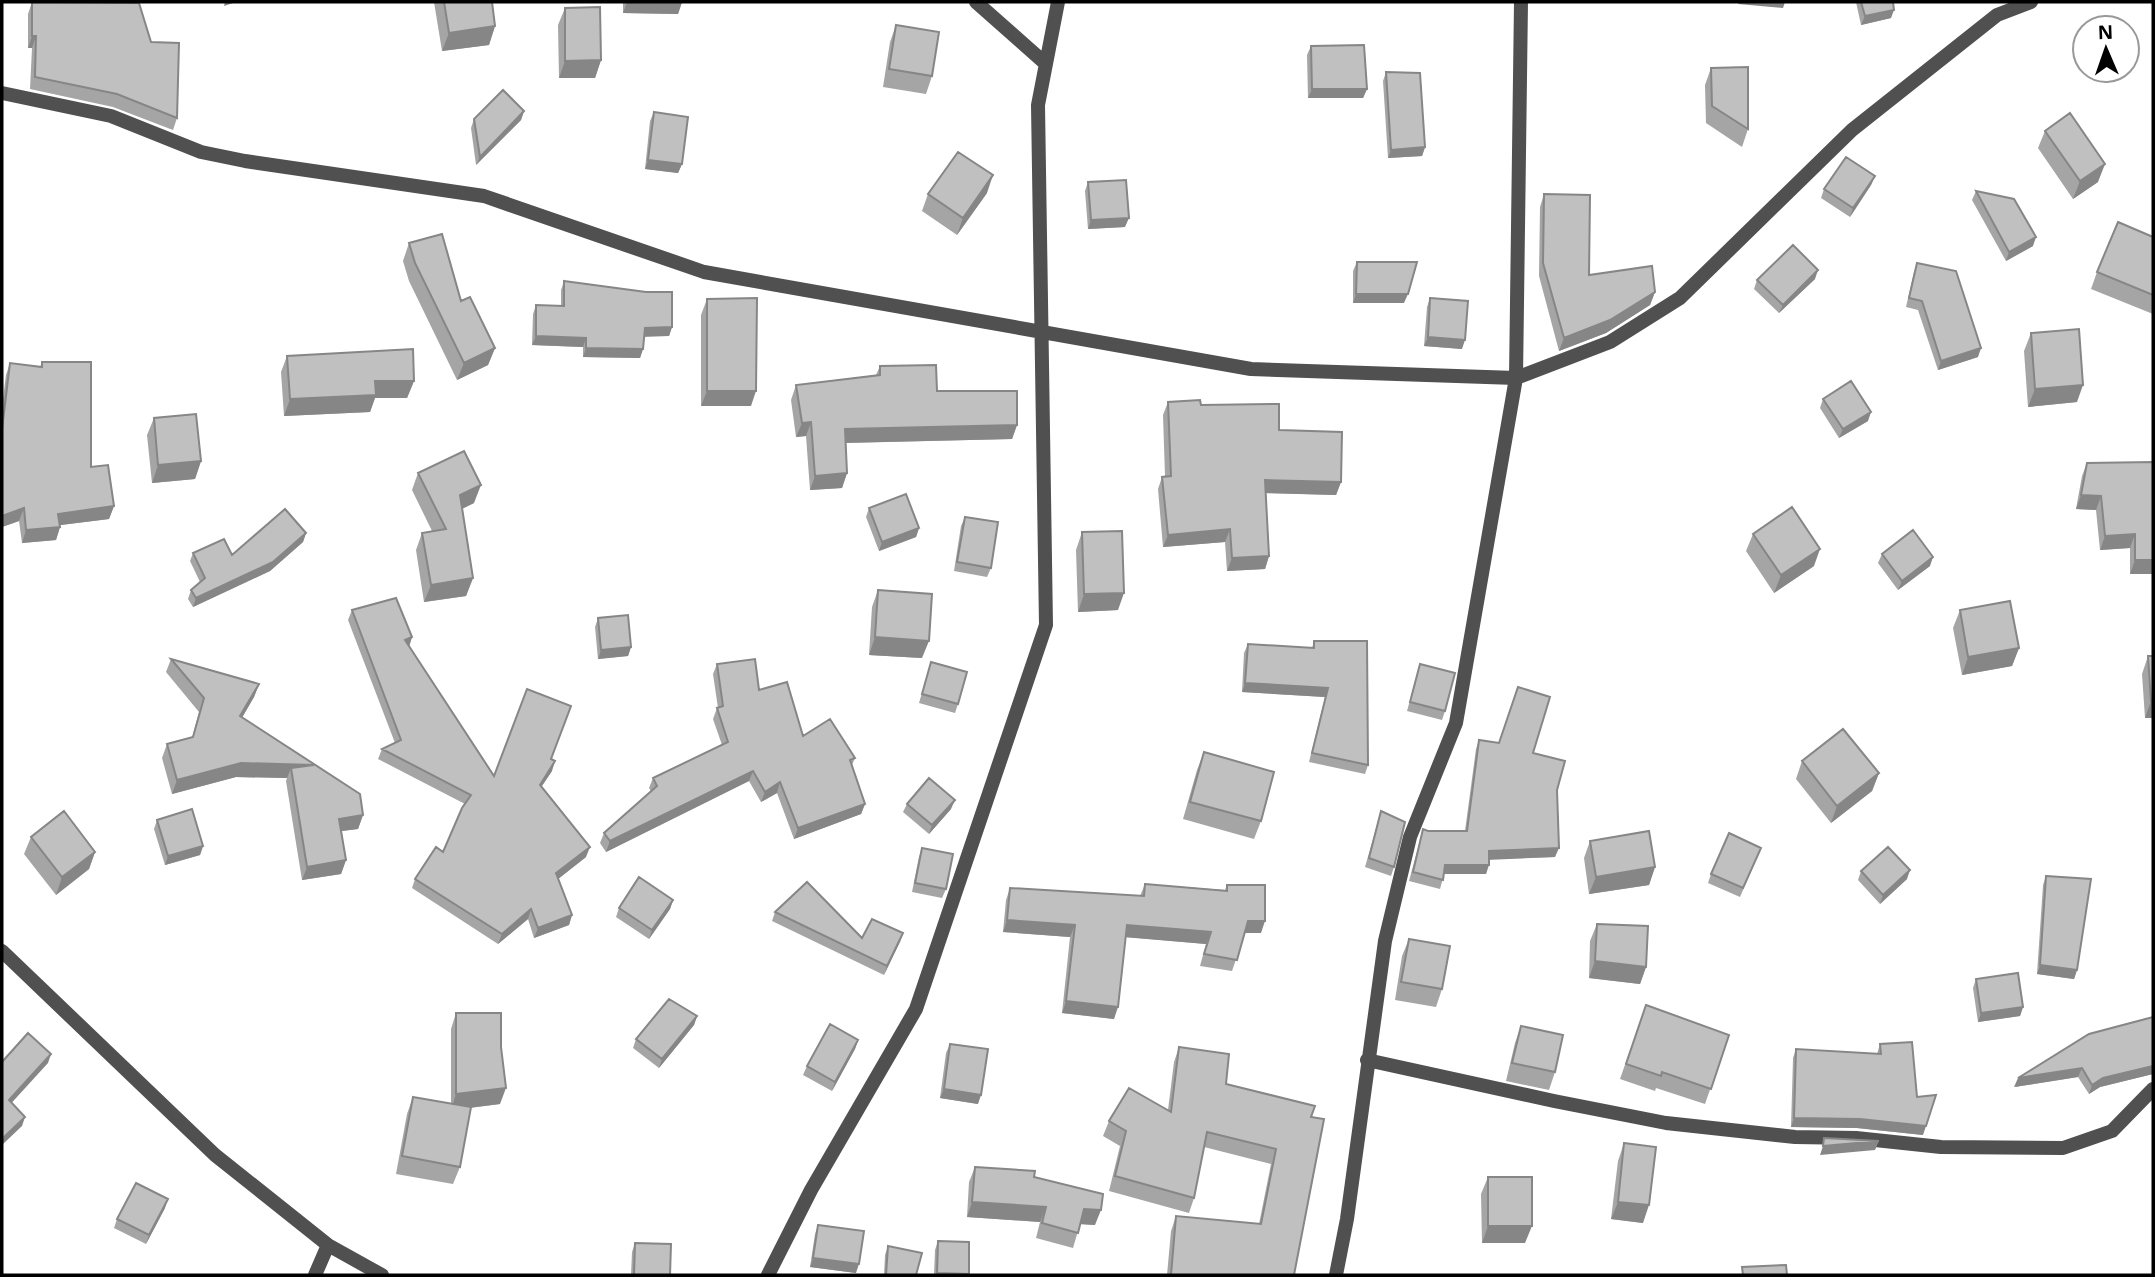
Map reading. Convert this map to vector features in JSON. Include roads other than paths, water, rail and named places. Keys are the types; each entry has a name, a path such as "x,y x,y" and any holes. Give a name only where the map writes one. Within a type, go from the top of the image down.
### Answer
{"street":[{"path":"976,2 1045,64"},
{"path":"768,1275 811,1190 916,1009 1046,625 1038,105 1058,2"},
{"path":"1336,1275 1347,1219 1385,941 1410,837 1456,723 1516,378 1521,2"},
{"path":"2,93 111,116 201,152 245,161 484,196 704,272 1251,369 1516,378 1610,342 1680,298 1852,130 1998,8 2031,2"},
{"path":"2,951 215,1155 328,1245 382,1275"},
{"path":"1367,1060 1666,1123 1795,1137 1856,1138 1941,1147 2063,1148 2112,1131 2153,1089"},
{"path":"315,1275 328,1245"}]}
